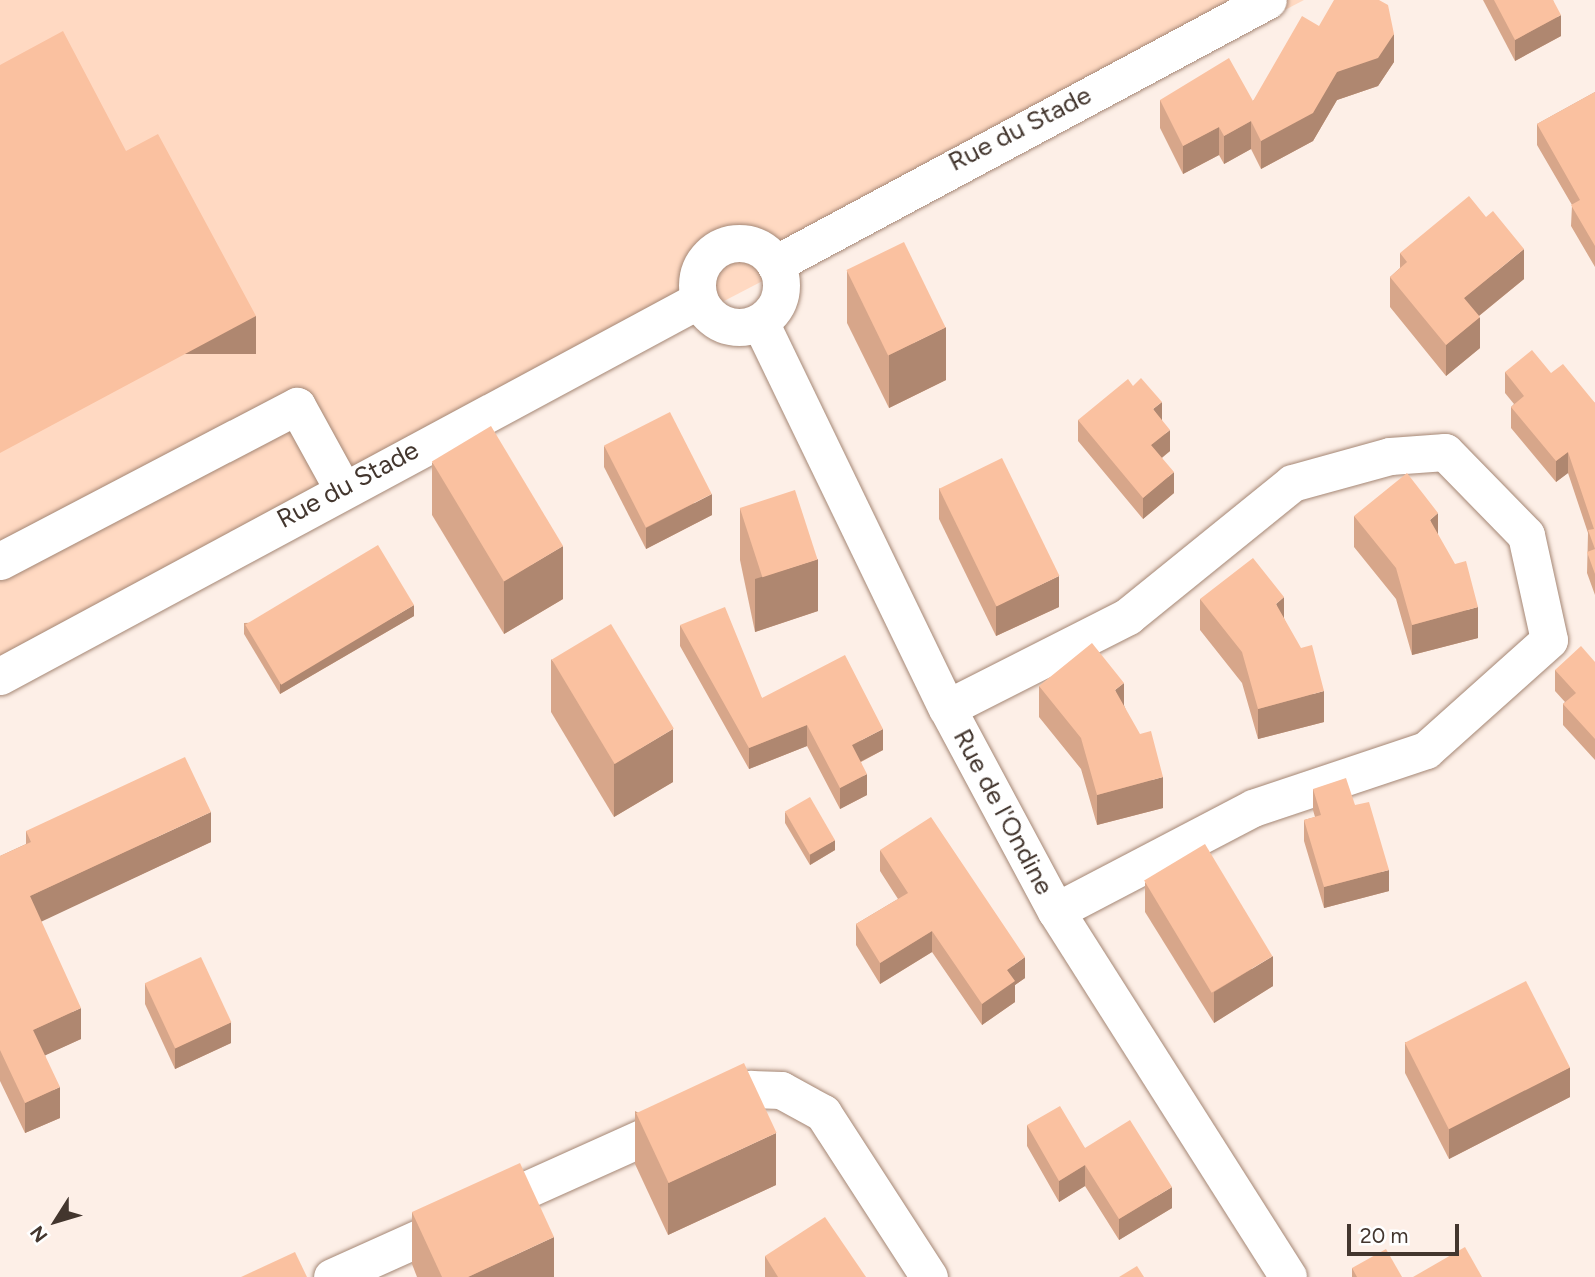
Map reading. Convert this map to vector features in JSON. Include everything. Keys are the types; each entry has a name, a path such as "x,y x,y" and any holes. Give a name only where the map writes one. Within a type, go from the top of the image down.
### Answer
{"street":[{"name":"Rue du Stade","path":"775,264 1268,0"},
{"path":"726,245 759,248 775,264 778,302 760,322 732,327 718,322 699,300 701,267 726,245"},
{"name":"Rue du Stade","path":"0,676 342,488 699,300"},
{"name":"Rue de l'Ondine","path":"760,322 947,708 1056,911 1289,1277"},
{"path":"0,561 297,406 342,488"},
{"path":"947,708 1128,616 1292,483 1390,456 1445,452 1526,535 1549,640 1426,750 1253,808 1056,911"},
{"path":"332,1277 751,1089 780,1090 823,1112 929,1277"}],"shaded area":[{"path":"0,0 1304,0 0,677"}],"building":[{"path":"1334,0 1379,0 1388,5 1394,34 1378,58 1337,72 1313,113 1261,141 1251,121 1224,136 1219,127 1183,146 1160,100 1229,58 1253,101 1302,16 1319,26"},
{"path":"1494,0 1553,0 1561,15 1515,40"},
{"path":"63,31 126,151 158,134 256,316 0,453 0,65"},
{"path":"1595,92 1595,246 1571,205 1580,200 1537,124"},
{"path":"1469,196 1486,217 1493,211 1524,249 1464,298 1480,317 1446,345 1390,277 1407,262 1400,253"},
{"path":"904,242 946,327 888,355 846,270"},
{"path":"1532,350 1551,373 1563,364 1595,403 1595,549 1588,530 1594,529 1568,452 1556,461 1511,407 1524,396 1505,372"},
{"path":"1141,378 1162,402 1153,409 1170,430 1151,445 1174,472 1143,498 1078,420 1128,379 1133,386"},
{"path":"670,412 712,494 646,528 604,446"},
{"path":"491,426 563,546 504,582 432,462"},
{"path":"1002,458 1059,576 997,606 939,489"},
{"path":"1407,473 1438,513 1430,520 1455,564 1466,561 1478,607 1412,625 1396,568 1354,516"},
{"path":"795,490 818,559 762,577 740,508"},
{"path":"378,545 414,605 281,685 245,625"},
{"path":"1595,549 1595,574 1587,552"},
{"path":"1253,558 1284,597 1276,604 1301,648 1312,645 1324,691 1258,709 1242,652 1200,599"},
{"path":"725,607 762,698 845,655 883,729 852,745 867,774 840,788 807,725 749,748 680,625"},
{"path":"611,624 674,729 615,764 552,660"},
{"path":"1092,643 1124,683 1115,690 1140,734 1151,731 1163,777 1097,795 1081,738 1039,686"},
{"path":"1581,646 1595,662 1595,739 1563,704 1576,693 1555,670"},
{"path":"185,757 211,812 30,896 81,1008 33,1030 60,1087 25,1103 0,1050 0,856 31,842 26,831"},
{"path":"1346,778 1355,805 1369,802 1389,870 1324,887 1304,820 1321,815 1313,789"},
{"path":"810,797 835,840 810,855 785,811"},
{"path":"931,817 1025,957 1007,970 1015,981 982,1004 932,931 880,963 856,924 908,893 880,850"},
{"path":"1205,844 1272,956 1212,993 1144,881"},
{"path":"201,957 231,1022 175,1048 145,983"},
{"path":"1526,981 1570,1067 1449,1129 1405,1043"},
{"path":"744,1063 777,1133 669,1183 636,1113"},
{"path":"1060,1106 1085,1148 1130,1120 1172,1187 1119,1219 1085,1165 1059,1181 1027,1125"},
{"path":"520,1163 554,1237 468,1277 442,1277 412,1212"},
{"path":"825,1217 866,1277 778,1277 765,1256"},
{"path":"1465,1247 1482,1277 1413,1277"},
{"path":"1386,1249 1402,1277 1357,1277 1352,1268"},
{"path":"295,1252 307,1277 241,1277"},
{"path":"1137,1266 1144,1277 1119,1277"}]}
